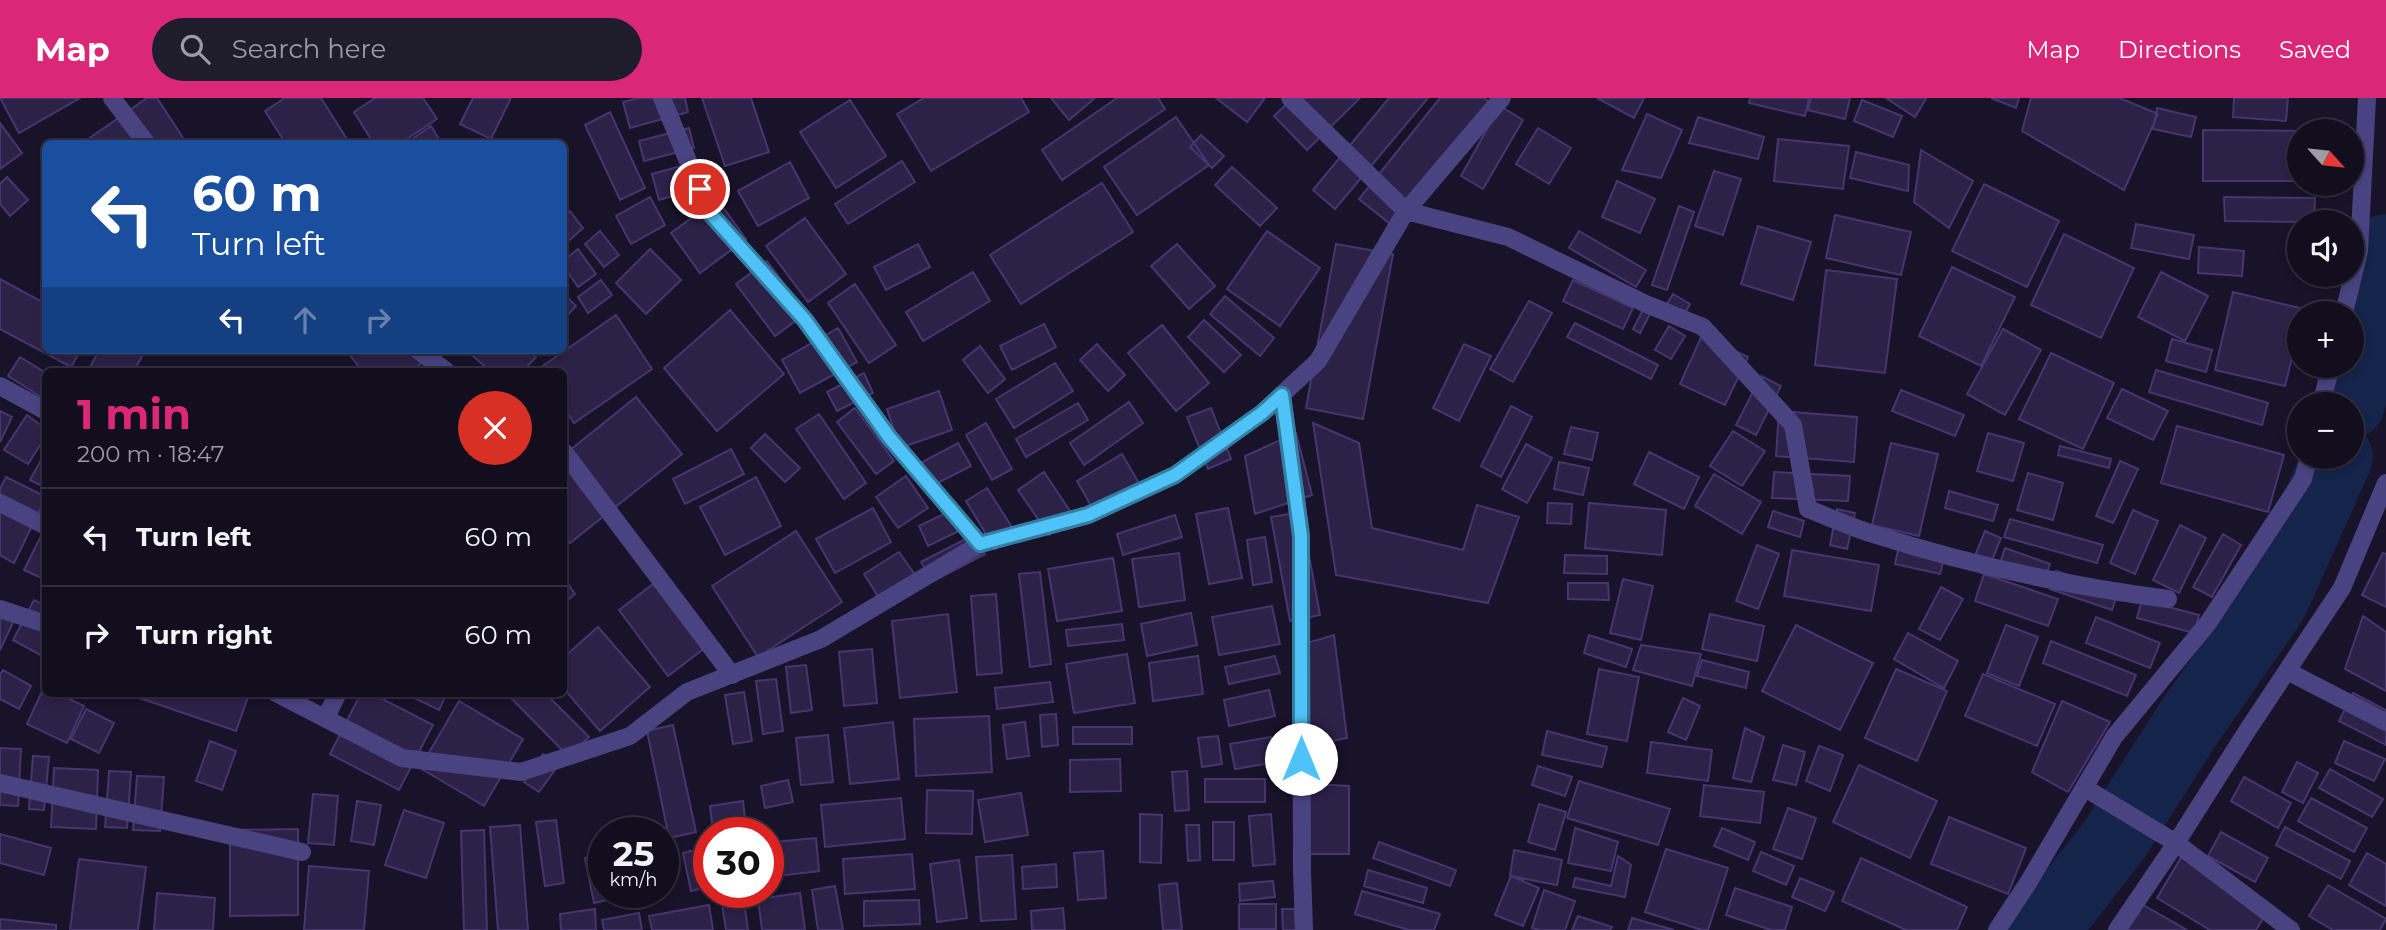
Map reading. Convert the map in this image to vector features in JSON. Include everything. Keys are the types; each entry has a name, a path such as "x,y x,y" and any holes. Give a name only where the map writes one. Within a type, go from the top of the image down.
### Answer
{"street":[{"path":"112,98 144,140"},
{"path":"662,98 709,212 805,320 889,437 980,544"},
{"path":"1290,98 1406,211 1508,237 1646,304 1703,327 1793,425 1808,509 1871,534 1972,562 2168,599"},
{"path":"285,697 326,716 402,758 521,772 630,736 687,692 821,639 980,544 1088,515 1175,475 1262,413 1318,362 1406,211 1502,98"},
{"path":"2347,301 2359,251 2367,98"},
{"path":"423,354 442,368"},
{"path":"0,386 42,409"},
{"path":"1282,395 1301,536 1304,930"},
{"path":"567,456 732,675"},
{"path":"1997,930 2115,737 2208,623 2303,479 2306,469"},
{"path":"2117,930 2342,588 2384,491"},
{"path":"0,503 42,524"},
{"path":"0,609 42,623"},
{"path":"2287,671 2386,722"},
{"path":"326,716 336,697"},
{"path":"0,783 302,852"},
{"path":"2085,788 2161,832 2291,930"}],"building":[{"path":"0,98 80,98 19,133"},
{"path":"147,98 157,98 184,140 87,140"},
{"path":"285,98 321,98 347,140 283,140 265,111"},
{"path":"375,98 423,98 437,119 405,140 372,140 354,112"},
{"path":"473,98 511,98 491,139 460,124"},
{"path":"639,98 685,98 688,112 630,128 623,102"},
{"path":"702,98 751,98 769,152 725,166"},
{"path":"924,98 1021,98 1029,112 931,171 897,114"},
{"path":"1051,98 1095,98 1069,120"},
{"path":"1117,98 1158,98 1165,109 1062,180 1042,150"},
{"path":"1216,98 1265,98 1247,122"},
{"path":"1293,98 1360,98 1307,150 1274,116"},
{"path":"1389,98 1428,98 1335,209 1313,190"},
{"path":"1440,98 1484,98 1492,105 1394,227 1359,199"},
{"path":"1597,98 1644,98 1634,118"},
{"path":"1750,98 1809,98 1805,116 1749,103"},
{"path":"1811,98 1850,98 1845,119 1808,110"},
{"path":"1886,98 1925,98 1926,99 1915,117"},
{"path":"1991,98 2019,98 2016,108"},
{"path":"2031,98 2120,98 2158,114 2124,190 2022,131"},
{"path":"2234,98 2288,98 2286,121 2233,117"},
{"path":"850,100 886,156 836,188 800,132"},
{"path":"1862,100 1902,116 1893,137 1854,121"},
{"path":"1500,106 1523,120 1483,189 1461,176"},
{"path":"2157,108 2196,117 2191,137 2153,129"},
{"path":"610,112 645,188 620,200 585,125"},
{"path":"1647,114 1682,130 1661,178 1622,170"},
{"path":"1176,117 1209,165 1137,215 1104,167"},
{"path":"1698,117 1764,137 1758,159 1689,143"},
{"path":"0,123 22,153 0,169"},
{"path":"431,126 440,140 411,140"},
{"path":"689,128 694,148 644,161 639,141"},
{"path":"1538,128 1571,148 1549,184 1516,164"},
{"path":"2203,130 2287,131 2287,181 2203,181"},
{"path":"1201,135 1224,156 1212,168 1190,147"},
{"path":"1778,139 1849,146 1843,189 1774,181"},
{"path":"1921,150 1973,181 1949,228 1914,202"},
{"path":"1856,152 1909,165 1908,191 1850,178"},
{"path":"703,160 710,185 659,200 652,174"},
{"path":"902,161 915,182 848,224 835,204"},
{"path":"790,162 809,198 758,226 738,191"},
{"path":"1232,167 1277,208 1260,226 1215,185"},
{"path":"1714,171 1741,179 1723,235 1695,226"},
{"path":"7,177 28,200 10,216 0,204 0,184"},
{"path":"1617,181 1655,199 1640,233 1602,217"},
{"path":"1102,183 1133,232 1021,304 990,255"},
{"path":"1984,184 2059,221 2027,287 1952,251"},
{"path":"650,197 665,225 631,244 616,216"},
{"path":"2224,197 2315,198 2314,210 2287,210 2287,222 2225,221"},
{"path":"717,199 746,239 700,273 671,233"},
{"path":"1679,206 1694,212 1667,290 1652,285"},
{"path":"570,211 583,228 567,242 567,214"},
{"path":"1835,215 1911,232 1901,275 1826,258"},
{"path":"805,218 846,274 808,302 766,246"},
{"path":"2136,224 2194,235 2189,259 2131,248"},
{"path":"1758,226 1811,242 1793,300 1741,284"},
{"path":"600,231 619,255 604,267 585,244"},
{"path":"1267,231 1320,268 1280,326 1227,289"},
{"path":"1579,231 1646,270 1636,287 1569,248"},
{"path":"2064,234 2134,268 2101,338 2031,305"},
{"path":"918,244 930,267 886,290 874,267"},
{"path":"1177,244 1215,286 1189,309 1151,266"},
{"path":"1336,244 1393,254 1363,419 1306,408"},
{"path":"2199,247 2244,251 2242,276 2198,273"},
{"path":"578,249 596,274 578,287 567,271 567,258"},
{"path":"650,249 681,280 646,314 616,283"},
{"path":"767,261 806,313 775,336 736,284"},
{"path":"1952,267 2015,297 1981,366 1919,336"},
{"path":"1826,270 1897,279 1885,373 1815,365"},
{"path":"973,272 990,301 923,341 906,312"},
{"path":"2161,272 2208,296 2185,341 2138,317"},
{"path":"0,279 42,302 42,351 0,329"},
{"path":"601,280 612,295 588,313 578,297"},
{"path":"1573,280 1633,308 1623,329 1563,301"},
{"path":"855,284 896,345 869,363 828,303"},
{"path":"2233,292 2287,305 2285,386 2215,370"},
{"path":"1673,294 1690,304 1679,323 1662,312"},
{"path":"1225,296 1274,338 1260,356 1210,314"},
{"path":"567,297 576,306 567,316"},
{"path":"1529,301 1552,313 1513,382 1490,369"},
{"path":"1646,304 1653,308 1640,333 1633,329"},
{"path":"730,310 784,374 717,431 664,368"},
{"path":"616,315 652,369 574,423 567,412 567,368 540,368 560,354 567,354 567,349"},
{"path":"1204,320 1241,355 1224,372 1188,337"},
{"path":"1575,323 1658,365 1651,379 1567,337"},
{"path":"1044,324 1056,347 1012,370 1000,346"},
{"path":"1162,325 1209,383 1176,411 1128,353"},
{"path":"1669,326 1685,336 1671,359 1655,350"},
{"path":"838,328 857,362 800,393 782,360"},
{"path":"2003,329 2041,350 2005,415 1967,394"},
{"path":"1702,335 1748,357 1725,405 1680,384"},
{"path":"2172,339 2212,350 2206,372 2166,361"},
{"path":"1097,344 1125,375 1108,391 1080,360"},
{"path":"1464,344 1491,356 1459,421 1433,408"},
{"path":"980,346 1005,379 988,393 963,360"},
{"path":"2051,353 2114,383 2083,449 2019,419"},
{"path":"47,354 79,354 71,367"},
{"path":"97,354 143,354 136,368 90,368"},
{"path":"349,354 432,354 416,368 360,368"},
{"path":"471,354 533,354 536,357 526,368 487,368"},
{"path":"20,357 42,371 42,397 8,376"},
{"path":"1055,363 1073,391 1014,428 996,399"},
{"path":"2156,370 2268,403 2262,425 2149,392"},
{"path":"864,373 873,393 837,411 827,392"},
{"path":"1761,376 1781,386 1756,435 1736,425"},
{"path":"2122,389 2168,411 2153,440 2107,418"},
{"path":"1901,390 1964,415 1955,436 1892,411"},
{"path":"939,391 952,430 900,448 887,409"},
{"path":"636,397 682,454 570,543 567,539 567,453"},
{"path":"1129,402 1143,423 1084,465 1070,443"},
{"path":"1078,403 1088,420 1026,457 1016,439"},
{"path":"1511,406 1532,417 1501,477 1481,466"},
{"path":"855,408 894,461 876,474 837,422"},
{"path":"1211,408 1231,459 1208,469 1187,417"},
{"path":"0,411 12,417 0,442"},
{"path":"1779,411 1857,417 1854,462 1776,456"},
{"path":"819,414 866,483 844,499 796,429"},
{"path":"27,415 42,426 42,442 28,464 4,450"},
{"path":"986,423 1012,469 992,480 966,435"},
{"path":"1313,423 1359,443 1372,528 1463,550 1477,505 1519,517 1488,603 1336,575"},
{"path":"2177,426 2284,455 2268,512 2161,483"},
{"path":"1571,427 1598,433 1592,460 1564,454"},
{"path":"1733,431 1765,451 1742,486 1710,466"},
{"path":"1296,433 1312,495 1255,514 1245,456"},
{"path":"1988,433 2024,443 2013,481 1977,471"},
{"path":"765,434 800,468 785,482 751,448"},
{"path":"958,443 971,466 926,489 915,466"},
{"path":"1891,443 1938,454 1919,536 1872,525"},
{"path":"1526,444 1552,458 1527,503 1502,489"},
{"path":"2060,446 2111,459 2109,468 2058,455"},
{"path":"731,449 744,474 685,504 673,479"},
{"path":"1649,452 1699,477 1684,509 1634,484"},
{"path":"1122,454 1144,492 1098,518 1077,481"},
{"path":"42,458 42,486 30,480"},
{"path":"2120,461 2138,469 2113,523 2096,516"},
{"path":"1559,462 1589,468 1583,495 1554,489"},
{"path":"1044,472 1074,517 1049,535 1018,490"},
{"path":"1774,472 1850,476 1848,501 1772,498"},
{"path":"2028,473 2063,483 2053,520 2017,510"},
{"path":"1714,474 1761,502 1742,534 1695,506"},
{"path":"906,476 928,508 898,528 876,497"},
{"path":"6,477 42,495 42,505 14,563 0,555 0,489"},
{"path":"756,477 781,526 725,555 700,507"},
{"path":"987,488 1017,535 995,549 966,501"},
{"path":"1949,491 1998,505 1993,521 1945,508"},
{"path":"1548,503 1572,504 1571,524 1547,523"},
{"path":"1589,503 1666,510 1662,555 1585,548"},
{"path":"873,508 891,542 835,573 816,539"},
{"path":"956,508 965,528 928,546 919,526"},
{"path":"1228,508 1242,578 1209,584 1196,514"},
{"path":"1837,509 1855,513 1847,549 1830,545"},
{"path":"2133,510 2158,521 2135,574 2110,563"},
{"path":"1773,511 1804,521 1800,537 1768,527"},
{"path":"1301,512 1320,615 1290,621 1271,517"},
{"path":"1175,515 1182,537 1123,555 1117,534"},
{"path":"2010,519 2103,545 2097,563 2004,537"},
{"path":"2180,525 2206,538 2179,593 2153,580"},
{"path":"796,531 842,602 758,657 712,586"},
{"path":"1985,531 2001,538 1986,575 1970,568"},
{"path":"42,534 42,578 24,570"},
{"path":"975,534 985,554 932,582 921,562"},
{"path":"2223,534 2241,545 2212,597 2193,587"},
{"path":"1265,537 1272,582 1253,585 1247,540"},
{"path":"1757,545 1779,554 1758,609 1736,601"},
{"path":"1899,545 1945,555 1940,574 1895,564"},
{"path":"2005,548 2050,564 2042,585 1998,569"},
{"path":"1792,550 1879,565 1871,611 1784,596"},
{"path":"899,552 920,582 884,606 864,574"},
{"path":"1179,553 1185,600 1139,607 1132,559"},
{"path":"2383,553 2386,554 2386,607 2362,595"},
{"path":"1565,555 1607,556 1607,574 1564,573"},
{"path":"1113,558 1122,611 1057,621 1048,569"},
{"path":"2056,571 2118,591 2112,610 2050,589"},
{"path":"1040,572 1051,664 1030,667 1019,574"},
{"path":"1984,574 2058,599 2048,626 1975,601"},
{"path":"1623,579 1653,586 1641,640 1610,633"},
{"path":"657,581 706,647 668,676 619,610"},
{"path":"567,582 575,594 567,601"},
{"path":"1568,583 1608,583 1609,600 1568,599"},
{"path":"1941,587 1963,599 1940,640 1919,629"},
{"path":"996,594 1002,673 977,675 971,596"},
{"path":"34,600 42,604 42,656 13,640"},
{"path":"2142,600 2199,615 2194,633 2137,618"},
{"path":"0,606 17,614 0,650"},
{"path":"1272,606 1280,644 1219,655 1212,617"},
{"path":"1191,613 1197,645 1147,656 1141,624"},
{"path":"948,614 957,692 900,698 892,621"},
{"path":"1710,614 1764,626 1757,661 1702,649"},
{"path":"2363,616 2386,632 2386,691 2345,669"},
{"path":"2096,617 2160,643 2150,668 2086,643"},
{"path":"1122,624 1124,640 1068,646 1066,630"},
{"path":"1796,625 1873,663 1840,730 1762,691"},
{"path":"2006,625 2038,637 2019,686 1987,673"},
{"path":"598,627 650,687 600,731 567,692 567,654"},
{"path":"1908,633 1958,661 1944,688 1894,659"},
{"path":"1334,635 1347,738 1298,748 1294,647"},
{"path":"1589,635 1632,649 1626,667 1584,653"},
{"path":"2051,641 2136,675 2127,696 2043,663"},
{"path":"1641,645 1701,654 1692,686 1633,670"},
{"path":"872,649 877,703 844,706 839,652"},
{"path":"1127,654 1135,703 1074,713 1066,664"},
{"path":"1198,656 1203,694 1153,701 1149,663"},
{"path":"1275,656 1280,673 1229,684 1225,667"},
{"path":"1702,660 1749,672 1746,688 1697,676"},
{"path":"806,665 812,710 791,713 786,667"},
{"path":"1599,669 1639,677 1627,741 1587,734"},
{"path":"1896,669 1947,691 1917,761 1865,738"},
{"path":"3,670 31,686 19,709 0,699 0,675"},
{"path":"1983,674 2055,704 2037,746 1965,716"},
{"path":"776,679 783,731 763,734 756,681"},
{"path":"1050,682 1053,702 997,709 995,688"},
{"path":"1269,690 1275,716 1229,726 1224,700"},
{"path":"42,691 42,697 65,697 84,706 67,743 27,724"},
{"path":"744,692 752,741 733,744 725,695"},
{"path":"2353,693 2386,710 2386,745 2339,721"},
{"path":"137,697 248,697 236,731"},
{"path":"359,697 379,697 433,725 399,790 330,754"},
{"path":"412,697 445,697 439,710"},
{"path":"510,697 549,697 589,737 569,757"},
{"path":"1683,698 1700,706 1686,740 1668,732"},
{"path":"459,701 523,739 484,806 420,768"},
{"path":"2062,701 2110,722 2068,792 2032,772"},
{"path":"86,709 114,723 99,753 71,739"},
{"path":"1056,714 1058,745 1042,747 1040,715"},
{"path":"989,716 992,772 916,776 914,719"},
{"path":"893,722 899,779 850,784 844,728"},
{"path":"1025,722 1029,756 1007,759 1003,725"},
{"path":"673,725 693,818 693,833 679,836 679,817 665,817 647,731"},
{"path":"1073,727 1132,727 1132,744 1073,744"},
{"path":"1745,728 1764,737 1751,782 1733,778"},
{"path":"1547,731 1607,747 1602,767 1542,755"},
{"path":"828,735 833,782 801,785 796,738"},
{"path":"1218,736 1222,764 1202,767 1198,738"},
{"path":"1271,737 1276,762 1235,769 1230,744"},
{"path":"210,741 236,751 222,790 196,781"},
{"path":"2344,741 2385,759 2374,781 2335,763"},
{"path":"1651,742 1712,750 1708,781 1647,773"},
{"path":"1783,745 1805,752 1796,785 1773,780"},
{"path":"1819,746 1843,755 1830,791 1806,781"},
{"path":"0,748 21,749 18,806 0,805"},
{"path":"543,754 559,764 539,792 524,782"},
{"path":"33,756 49,757 44,810 29,809"},
{"path":"1120,759 1121,791 1070,792 1070,760"},
{"path":"2297,762 2318,773 2303,803 2282,792"},
{"path":"1859,765 1937,801 1910,858 1833,822"},
{"path":"1538,766 1572,777 1565,796 1532,785"},
{"path":"54,768 98,770 96,829 51,827"},
{"path":"2330,769 2383,799 2372,817 2319,788"},
{"path":"109,771 131,772 127,828 105,827"},
{"path":"1187,771 1189,810 1175,811 1172,772"},
{"path":"137,776 164,777 160,831 133,830"},
{"path":"2244,777 2291,803 2278,828 2231,801"},
{"path":"1205,779 1265,779 1265,802 1205,802"},
{"path":"788,780 793,802 765,808 761,786"},
{"path":"1579,781 1670,809 1658,845 1567,818"},
{"path":"1296,783 1349,786 1349,854 1299,854"},
{"path":"1704,785 1764,792 1760,823 1700,816"},
{"path":"927,790 973,791 972,834 926,833"},
{"path":"1021,793 1028,835 985,842 978,800"},
{"path":"313,794 338,796 334,845 308,843"},
{"path":"901,798 905,839 825,847 821,805"},
{"path":"2311,798 2367,828 2354,852 2298,821"},
{"path":"357,801 381,805 374,845 351,841"},
{"path":"743,801 745,817 711,817 710,806"},
{"path":"1539,804 1566,812 1555,850 1528,842"},
{"path":"1788,808 1816,818 1802,859 1773,849"},
{"path":"404,810 444,823 426,878 385,865"},
{"path":"1140,814 1162,815 1161,863 1140,862"},
{"path":"1271,814 1275,864 1253,866 1249,816"},
{"path":"1949,817 2026,848 2008,894 1931,864"},
{"path":"556,820 564,883 545,886 536,822"},
{"path":"1213,822 1234,822 1234,860 1213,860"},
{"path":"520,825 528,930 498,930 490,827"},
{"path":"1186,825 1199,825 1200,860 1188,861"},
{"path":"2285,827 2350,861 2341,879 2276,845"},
{"path":"1575,828 1618,842 1611,871 1568,863"},
{"path":"1722,828 1755,842 1748,860 1714,846"},
{"path":"298,829 298,915 230,916 230,830"},
{"path":"484,830 487,930 464,930 461,831"},
{"path":"2221,832 2268,858 2255,882 2208,856"},
{"path":"0,834 51,848 44,875 0,863"},
{"path":"816,838 819,871 784,875 784,841"},
{"path":"1379,842 1456,870 1450,886 1373,858"},
{"path":"1666,849 1728,868 1708,930 1645,912"},
{"path":"693,850 693,891 691,891 683,853"},
{"path":"1514,850 1562,860 1557,885 1510,876"},
{"path":"1103,851 1106,898 1078,900 1074,853"},
{"path":"1761,852 1794,866 1786,885 1753,871"},
{"path":"2367,853 2386,864 2386,906 2349,885"},
{"path":"912,854 915,889 845,894 843,859"},
{"path":"1012,855 1016,919 981,921 976,857"},
{"path":"1618,856 1631,865 1625,897 1573,887 1575,878 1611,886"},
{"path":"2182,856 2269,909 2256,930 2210,930 2157,898"},
{"path":"1861,858 1967,907 1957,930 1906,930 1842,901"},
{"path":"79,859 146,867 138,930 70,930"},
{"path":"959,860 967,918 937,922 930,864"},
{"path":"1056,864 1057,887 1023,889 1022,867"},
{"path":"309,866 369,871 364,930 304,930"},
{"path":"1368,870 1427,888 1423,903 1364,886"},
{"path":"1511,876 1539,888 1523,926 1495,915"},
{"path":"1800,878 1834,892 1825,911 1792,897"},
{"path":"1273,881 1275,897 1240,901 1239,884"},
{"path":"1177,883 1182,930 1163,930 1159,885"},
{"path":"2328,885 2386,919 2380,930 2333,930 2309,916"},
{"path":"835,886 843,930 818,930 812,890"},
{"path":"1735,888 1792,907 1785,930 1771,930 1726,915"},
{"path":"1544,890 1575,901 1565,930 1532,928"},
{"path":"1362,891 1440,914 1434,930 1409,930 1355,914"},
{"path":"157,893 215,898 213,930 154,930"},
{"path":"800,893 805,930 762,930 759,908 784,908 784,895"},
{"path":"919,900 920,924 864,926 864,901"},
{"path":"2138,902 2187,930 2122,930"},
{"path":"1239,904 1276,904 1276,929 1239,929"},
{"path":"693,908 709,908 713,930 652,930 649,916"},
{"path":"723,908 745,908 748,930 726,930"},
{"path":"1063,908 1065,930 1032,930 1031,911"},
{"path":"595,909 596,930 561,930 560,914"},
{"path":"1282,909 1295,909 1296,930 1283,930"},
{"path":"639,913 642,930 604,930 602,920"},
{"path":"1578,916 1612,927 1610,930 1572,930"},
{"path":"1632,918 1674,930 1628,930"},
{"path":"0,919 56,925 56,930 0,930"}],"waterway":[{"path":"2353,392 2386,249"},
{"path":"2044,930 2115,839 2186,727 2273,602 2333,469"}],"route":[{"path":"700,189 709,212 805,320 889,437 980,544 1088,515 1175,475 1262,413 1282,395 1301,536 1301,759"}]}
